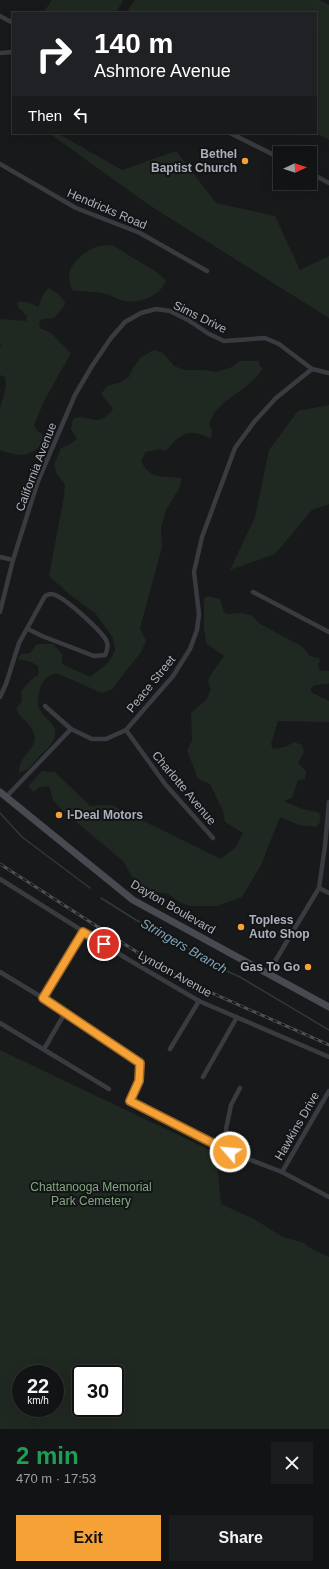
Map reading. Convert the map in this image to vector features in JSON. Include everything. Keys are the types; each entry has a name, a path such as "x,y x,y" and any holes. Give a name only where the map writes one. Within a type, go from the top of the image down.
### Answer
{"main road":[{"name":"Dayton Boulevard","path":"0,792 133,900 329,1007"}],"street":[{"path":"0,16 12,22"},
{"path":"0,53 12,52"},
{"path":"232,134 273,154"},
{"name":"Hendricks Road","path":"0,164 76,208 140,232 207,270"},
{"path":"317,177 329,183"},
{"name":"Sims Drive","path":"111,338 126,322 141,314 156,310 170,311 224,341 264,338 279,344 312,369 329,373"},
{"name":"California Avenue","path":"0,612 13,560 38,482 75,395 111,338"},
{"name":"Peace Street","path":"45,706 71,729 92,739 106,739 126,730 173,676 190,649 197,630 199,614 194,572 202,537 235,448 254,422 276,398 312,369"},
{"path":"0,557 13,560"},
{"path":"253,592 329,632"},
{"path":"0,697 6,684 19,642 28,629 45,596 51,594 59,597 83,614 106,640 108,647 105,655 94,656 28,629"},
{"path":"6,797 71,729"},
{"name":"Charlotte Avenue","path":"126,730 165,784 213,838"},
{"path":"268,974 319,888 326,846 329,802"},
{"name":"Lyndon Avenue","path":"0,879 83,932 199,1001 329,1058"},
{"path":"319,888 329,893"},
{"path":"43,998 83,932"},
{"path":"0,972 43,998 140,1063 139,1081 130,1101 230,1152 282,1172 329,1197"},
{"path":"170,1049 199,1001"},
{"path":"44,1049 65,1013"},
{"path":"202,1077 238,1017"},
{"path":"0,1023 109,1089"},
{"path":"230,1152 226,1129 232,1105 240,1088"},
{"name":"Hawkins Drive","path":"282,1172 329,1090"}],"green space":[{"path":"52,0 123,0 117,12 44,12"},
{"path":"135,0 320,0 329,5 329,140 317,134 317,12 127,12"},
{"path":"50,134 59,134 122,170 176,151 216,203 275,216 300,270 329,256 329,318 149,205"},
{"path":"112,245 158,273 166,281 159,291 148,298 130,302 102,293 72,290 69,277 75,262 89,250 101,246"},
{"path":"49,288 57,293 65,302 64,306 54,318 42,319 39,322 40,328 51,333 71,353 44,401 34,425 38,432 43,434 45,440 40,446 30,453 20,455 14,454 0,450 0,408 6,387 5,377 0,375 0,319 26,321 27,316 18,307 17,302 28,302 38,307 43,295"},
{"path":"154,350 163,353 174,366 185,370 205,370 216,372 232,367 239,361 258,361 262,369 249,384 226,401 213,415 209,424 212,431 211,439 197,433 186,434 176,440 166,451 160,449 146,452 141,461 153,474 163,477 181,478 180,487 166,510 161,528 162,547 140,628 146,641 141,652 112,689 102,693 56,673 46,678 41,687 38,705 41,712 54,727 55,736 50,745 30,767 25,771 19,772 22,761 32,747 35,737 27,722 16,709 22,701 21,691 39,674 38,666 31,662 18,659 21,654 30,653 37,644 53,644 62,654 62,664 90,677 109,662 115,650 113,638 96,614 69,594 49,576 65,485 57,474 54,465 61,448 77,439 71,429 73,419 79,417 98,420 107,415 113,409 101,394 107,386 121,382 129,377 140,358"},
{"path":"329,405 329,504 312,510 275,554 230,570 255,517 269,450 298,411"},
{"path":"208,596 220,599 224,612 227,614 241,613 251,615 260,624 303,647 309,656 319,658 319,670 329,671 329,683 315,685 311,688 311,692 329,701 329,722 278,721 271,744 273,749 285,747 294,742 302,745 304,752 298,763 306,771 305,779 298,780 292,798 284,801 302,809 318,812 320,820 317,827 299,825 280,817 261,865 242,897 217,906 191,906 181,903 168,894 147,891 132,877 124,862 62,810 53,800 49,786 40,787 34,792 28,786 42,771 55,772 90,806 111,805 221,859 236,847 243,833 225,822 223,811 210,784 198,779 187,750 192,741 191,713 206,700 211,690 208,681 224,656 206,643 204,628 204,598"},
{"name":"Chattanooga Memorial Park Cemetery","path":"0,1050 216,1153 221,1204 254,1219 281,1236 304,1243 310,1248 329,1257 329,1429 0,1429"}],"waterway":[{"name":"Stringers Branch","path":"0,813 22,837 90,888"},
{"name":"Stringers Branch","path":"101,898 136,920 191,950 220,968 240,977 329,1030"}],"railway":[{"path":"0,864 154,963 194,985 329,1045"}],"place":[{"name":"Bethel Baptist Church","path":"245,161"},
{"name":"I-Deal Motors","path":"59,815"},
{"name":"Topless Auto Shop","path":"241,927"},
{"name":"Gas To Go","path":"308,967"}],"route":[{"path":"104,944 83,932 43,998 140,1063 139,1081 130,1101 230,1152"}]}
